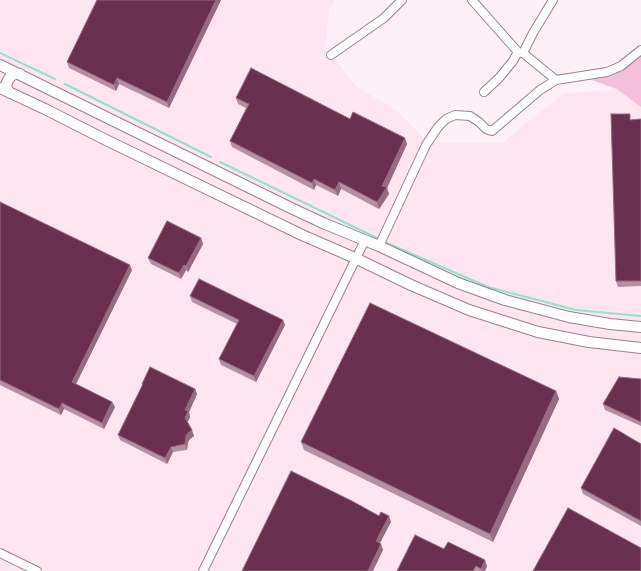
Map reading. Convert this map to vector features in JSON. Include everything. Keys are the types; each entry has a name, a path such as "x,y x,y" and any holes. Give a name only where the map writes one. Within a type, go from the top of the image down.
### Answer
{"street":[{"path":"331,55 384,18 402,0"},
{"path":"472,0 521,53 556,80"},
{"path":"484,92 521,53 553,0"},
{"path":"379,246 426,145 442,122 451,116 466,115 474,118 486,129 492,131 540,90 556,80 607,72 621,66 641,50"},
{"path":"0,65 299,212 379,246 458,283 505,300 569,317 641,327"},
{"path":"10,93 6,85 8,80 15,74 20,74"},
{"path":"0,88 302,236 469,310 490,318 556,336 641,348"},
{"path":"203,571 365,240"},
{"path":"0,553 37,571"}],"shaded area":[{"path":"0,0 335,0 329,10 325,47 355,85 399,113 428,142 502,143 563,94 617,89 641,107 641,571 0,571"},
{"path":"641,53 641,107 617,89 592,80 622,68"}],"building":[{"path":"97,0 216,0 167,102 117,78 114,85 67,62"},
{"path":"251,68 350,119 353,112 405,138 382,186 387,187 377,202 339,182 335,190 314,179 312,183 230,141 249,104 236,98"},
{"path":"611,114 630,114 630,120 641,119 641,281 616,281"},
{"path":"0,202 130,265 72,382 112,402 102,423 62,403 59,409 0,380"},
{"path":"167,221 201,238 186,266 184,265 179,273 148,258"},
{"path":"199,279 283,320 254,376 219,359 239,320 190,296"},
{"path":"370,303 556,391 490,534 301,442"},
{"path":"150,367 195,389 185,410 188,411 185,418 192,430 186,436 185,444 171,447 165,458 118,435"},
{"path":"619,377 641,379 641,422 603,404"},
{"path":"614,428 641,444 641,521 581,488"},
{"path":"291,471 379,516 381,512 389,516 376,541 381,544 368,571 242,571"},
{"path":"568,508 641,548 641,571 533,571"},
{"path":"415,535 444,549 448,542 485,560 481,569 476,566 473,571 397,571"}],"waterway":[{"path":"0,53 55,79"},
{"path":"65,84 211,157"},
{"path":"220,162 377,238"},
{"path":"387,243 488,287 576,310 641,316"}]}
